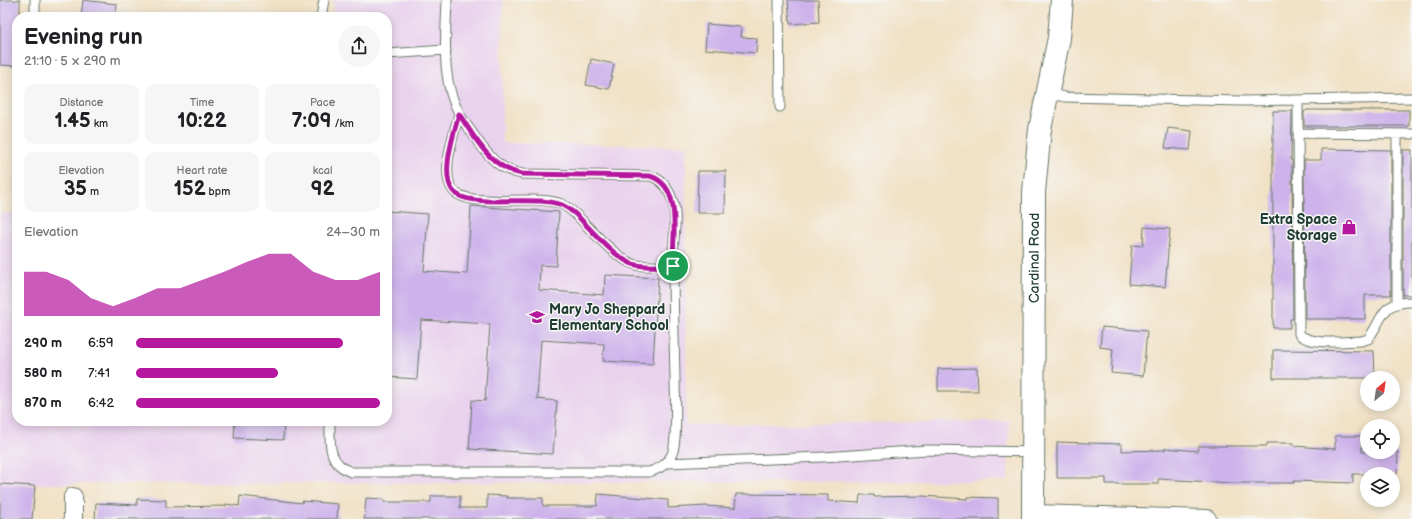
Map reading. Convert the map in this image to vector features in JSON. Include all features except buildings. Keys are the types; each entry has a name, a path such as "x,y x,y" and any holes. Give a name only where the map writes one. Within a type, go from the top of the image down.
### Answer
{"street":[{"name":"Cardinal Road","path":"1033,516 1034,192 1040,129 1059,38 1062,0"},
{"path":"73,497 73,519"},
{"path":"1033,516 1206,519"}],"lane":[{"path":"35,0 35,12"},
{"path":"322,12 324,0"},
{"path":"330,426 331,453 337,464 351,472 649,472 666,464 672,454 676,405 673,203 662,181 650,176 522,174 511,172 497,165 487,154 459,114 450,89 445,63 447,0"},
{"path":"779,0 780,107"},
{"path":"392,54 446,50"},
{"path":"1047,93 1064,97 1242,101 1412,98"},
{"path":"1298,100 1299,334 1304,338 1313,341 1361,341 1368,339 1386,310 1397,302 1412,302"},
{"path":"459,114 448,157 448,183 456,194 470,200 538,200 562,205 578,216 603,241 626,260 645,266 673,266"},
{"path":"1298,133 1412,134"},
{"path":"1397,134 1397,302"},
{"path":"666,464 823,457 927,450 1032,452"}],"shaded area":[{"name":"Mary Jo Sheppard Elementary School","path":"333,0 503,0 502,143 686,146 686,425 1009,421 1008,481 0,484 0,213 12,213 12,426 392,426 392,12 333,12"}],"place":[{"name":"Extra Space Storage","path":"1349,227"},
{"name":"Mary Jo Sheppard Elementary School","path":"537,317"}],"route":[{"path":"459,114 487,154 497,165 511,172 522,174 650,176 662,181 668,190 673,203 673,266 635,265 626,260 603,241 578,216 562,205 538,200 470,200 462,198 456,194 448,183 448,157 459,114"}]}
